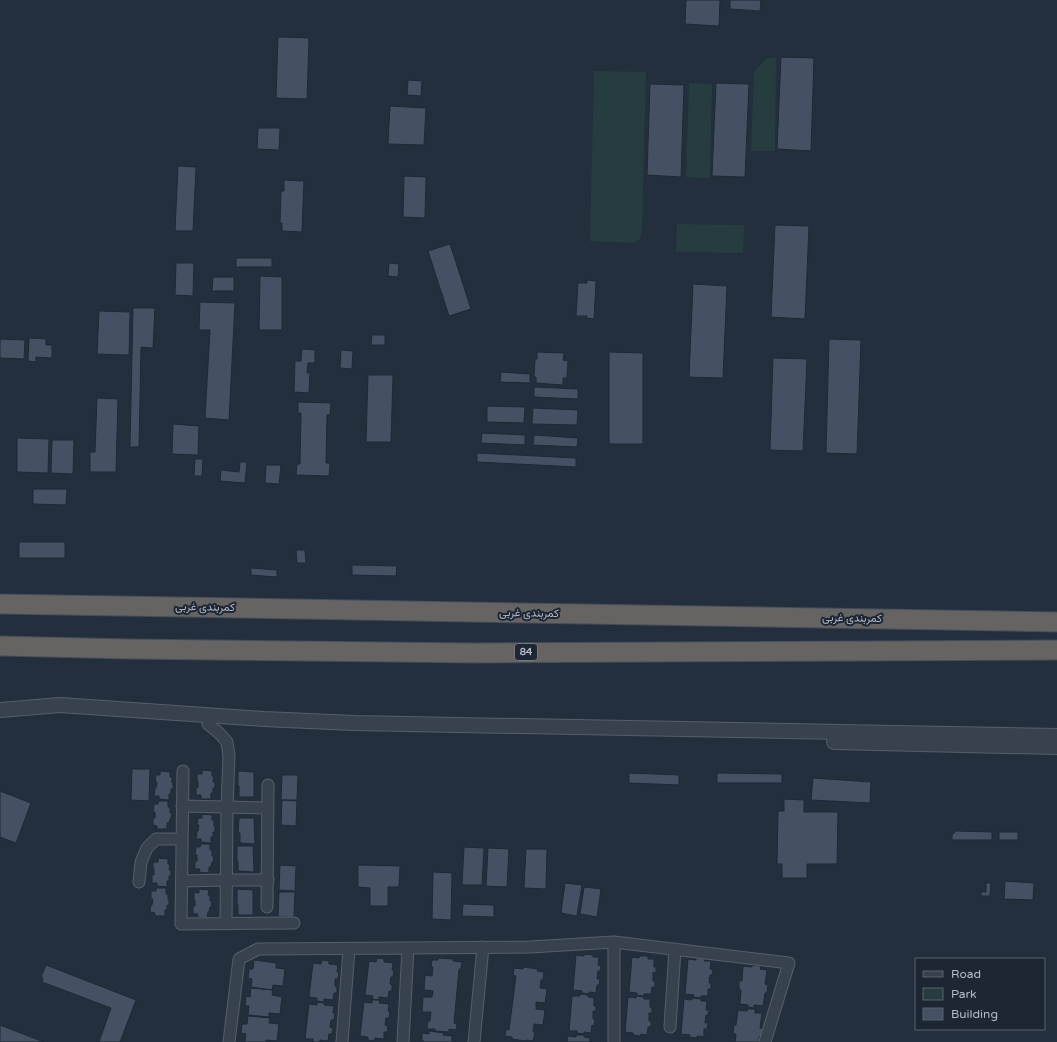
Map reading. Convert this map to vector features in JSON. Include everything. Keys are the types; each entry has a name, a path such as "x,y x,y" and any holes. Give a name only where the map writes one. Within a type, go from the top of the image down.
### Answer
{"highway":[{"name":"کمربندی غربی","path":"0,604 1054,622"},
{"name":"84","path":"0,646 474,653 1054,650"}],"street":[{"path":"0,710 60,705 264,719 354,723 1057,736"},
{"path":"19,709 263,728 353,732 1057,747"},
{"path":"208,724 227,742 229,756 226,924"},
{"path":"183,771 181,924 294,923"},
{"path":"267,907 268,785"},
{"path":"182,806 268,808"},
{"path":"139,882 141,862 147,848 156,839 182,839"},
{"path":"182,881 268,880"},
{"path":"614,942 614,1041"},
{"path":"229,1042 239,958 258,949 530,947 614,942 789,963 765,1042"},
{"path":"474,1042 483,947"},
{"path":"342,1042 349,948"},
{"path":"403,1042 408,948"},
{"path":"670,1027 675,949"}],"green space":[{"path":"776,57 775,151 751,151 754,72 766,59"},
{"path":"594,71 646,72 642,232 640,239 634,243 590,241"},
{"path":"689,83 712,84 710,178 686,177"},
{"path":"677,224 744,225 743,253 676,252"}],"building":[{"path":"686,0 720,0 719,26 685,24"},
{"path":"730,0 761,0 760,11 730,9"},
{"path":"278,37 309,38 307,99 276,98"},
{"path":"781,57 814,58 811,151 777,149"},
{"path":"408,80 422,81 421,96 407,95"},
{"path":"716,83 749,84 745,177 712,176"},
{"path":"650,84 684,85 681,177 647,175"},
{"path":"390,106 426,108 424,145 388,144"},
{"path":"258,128 280,128 279,150 257,149"},
{"path":"178,166 196,167 193,231 175,231"},
{"path":"404,176 426,177 425,218 403,217"},
{"path":"284,180 304,181 302,232 282,231 282,223 280,223 281,191 284,191"},
{"path":"775,225 809,226 805,319 771,317"},
{"path":"450,244 471,309 449,316 428,251"},
{"path":"236,258 272,258 272,267 236,267"},
{"path":"176,263 194,263 193,296 175,295"},
{"path":"389,263 399,264 398,277 388,276"},
{"path":"260,276 282,277 282,330 259,330"},
{"path":"213,277 234,277 234,291 212,291"},
{"path":"587,280 596,281 594,319 586,318 587,316 576,316 578,283 587,283"},
{"path":"693,284 727,286 723,378 689,377"},
{"path":"200,302 235,303 229,420 205,418 210,330 199,330"},
{"path":"133,308 155,308 153,348 141,347 139,447 130,447"},
{"path":"99,311 130,312 129,355 97,354"},
{"path":"372,335 385,335 385,345 371,345"},
{"path":"29,338 46,339 46,345 52,345 52,358 36,357 36,362 28,361"},
{"path":"0,339 25,340 24,359 0,358"},
{"path":"829,339 861,340 857,454 826,453"},
{"path":"302,349 315,350 315,363 308,363 307,373 310,373 309,393 294,392 295,361 301,361"},
{"path":"341,350 353,351 352,369 340,368"},
{"path":"537,352 564,353 563,360 568,361 567,378 563,378 563,385 536,383 536,377 534,377"},
{"path":"609,352 643,353 643,444 609,444"},
{"path":"773,358 807,359 803,451 770,450"},
{"path":"501,372 530,374 530,383 500,382"},
{"path":"368,375 393,375 391,442 366,442"},
{"path":"534,387 578,389 578,399 534,397"},
{"path":"97,398 118,399 116,472 90,472 90,452 95,452"},
{"path":"298,402 331,403 330,415 327,415 326,463 330,463 329,476 296,475 297,464 300,464 301,413 298,413"},
{"path":"487,406 525,407 524,423 487,422"},
{"path":"533,408 578,410 577,425 532,424"},
{"path":"173,424 199,426 198,455 172,454"},
{"path":"482,433 525,435 525,445 481,443"},
{"path":"534,435 578,438 577,447 533,445"},
{"path":"17,438 49,439 48,473 17,472"},
{"path":"52,440 74,440 73,474 51,473"},
{"path":"477,453 576,458 576,467 477,462"},
{"path":"195,459 203,459 202,476 194,476"},
{"path":"240,462 247,462 245,483 220,481 221,470 239,472"},
{"path":"266,465 281,465 279,484 265,483"},
{"path":"33,489 67,489 66,505 33,504"},
{"path":"19,542 65,542 65,558 19,558"},
{"path":"296,550 305,550 306,563 297,563"},
{"path":"352,565 397,566 396,576 352,575"},
{"path":"251,568 277,570 277,577 251,575"},
{"path":"132,769 150,769 149,801 131,800"},
{"path":"202,770 212,771 212,776 214,776 213,782 215,782 215,788 213,788 213,793 211,793 211,799 201,799 201,795 196,795 196,787 198,788 197,774 202,774"},
{"path":"160,771 170,772 170,777 172,777 173,789 171,789 171,794 169,794 169,800 159,799 159,796 154,796 157,782 155,782 156,775 160,775"},
{"path":"238,771 254,772 254,797 239,797"},
{"path":"629,773 679,775 679,785 629,783"},
{"path":"717,773 782,774 782,783 717,783"},
{"path":"282,775 298,775 297,800 281,800"},
{"path":"813,778 871,782 870,803 811,800"},
{"path":"0,791 31,803 16,843 0,837"},
{"path":"784,799 804,800 804,812 838,812 837,864 807,864 807,878 782,878 782,864 777,864 778,811 784,811"},
{"path":"282,800 297,801 296,826 281,825"},
{"path":"159,801 168,801 170,813 172,813 169,823 167,823 167,829 157,829 157,826 153,825 153,818 155,818 155,812 153,812 154,804 158,804"},
{"path":"202,814 212,815 212,820 214,820 215,832 213,832 213,837 211,837 211,843 201,842 201,839 196,839 199,825 197,825 198,818 202,818"},
{"path":"239,818 254,818 255,844 240,843 240,833 238,833"},
{"path":"956,831 992,832 992,840 952,840 952,835"},
{"path":"999,832 1018,832 1018,840 999,840"},
{"path":"201,844 210,844 212,856 214,856 211,867 209,867 209,873 199,872 200,869 195,869 195,861 197,861 197,855 195,855 196,847 200,847"},
{"path":"237,846 253,846 254,872 238,871"},
{"path":"464,847 484,848 482,885 462,885"},
{"path":"488,848 509,849 507,887 486,886"},
{"path":"526,849 547,849 546,889 524,888"},
{"path":"158,858 168,859 168,864 170,864 169,870 171,870 171,876 169,876 169,881 167,881 167,887 157,886 157,883 152,883 152,875 154,875 153,862 158,862"},
{"path":"280,865 296,866 295,891 279,890"},
{"path":"358,865 400,866 399,887 388,887 388,906 370,906 370,888 358,887"},
{"path":"433,872 452,873 451,920 432,919"},
{"path":"1005,881 1034,883 1033,900 1004,899"},
{"path":"565,883 582,885 577,916 561,913"},
{"path":"986,883 991,883 990,896 981,896 981,892 986,892"},
{"path":"584,887 601,889 597,917 580,914"},
{"path":"156,888 166,888 166,894 168,894 169,906 167,905 165,916 155,916 155,913 150,912 153,899 151,899 151,891 156,891"},
{"path":"199,889 209,890 208,895 210,895 210,901 212,901 207,918 197,917 198,914 193,914 193,906 195,906 194,892 199,893"},
{"path":"237,889 253,890 253,915 238,915"},
{"path":"279,892 295,892 294,917 278,917"},
{"path":"463,904 494,905 494,917 462,916"},
{"path":"584,954 599,957 598,965 601,966 600,971 598,971 597,979 600,979 599,985 597,985 596,993 589,992 589,994 582,993 582,991 573,990 576,955 584,956"},
{"path":"640,956 648,956 648,959 654,959 654,967 656,967 656,973 653,972 655,987 652,987 651,994 644,994 644,996 629,992 632,957 639,958"},
{"path":"377,958 384,959 384,962 393,963 392,970 394,970 390,984 392,985 392,991 389,991 388,998 379,997 379,1000 372,999 373,996 365,995 369,961 376,962"},
{"path":"438,958 453,959 453,961 462,962 461,969 459,969 454,1023 457,1024 456,1030 449,1029 449,1032 427,1029 431,1012 422,1012 423,997 432,997 433,991 424,990 425,975 432,976 432,960 438,960"},
{"path":"696,958 705,959 704,961 711,961 710,969 713,970 712,975 710,975 709,983 711,983 711,989 708,989 708,996 701,996 701,998 693,997 694,995 685,994 688,959 696,960"},
{"path":"254,960 276,963 276,968 285,969 283,986 273,985 272,990 251,987 252,979 248,978 249,969 253,969"},
{"path":"322,960 329,961 329,964 338,965 337,972 339,972 338,979 335,979 337,993 334,993 333,1000 324,999 324,1002 317,1001 317,998 309,997 313,963 321,964"},
{"path":"46,965 136,1000 120,1042 99,1042 111,1008 42,982 43,978 41,977"},
{"path":"752,965 761,966 760,969 767,970 765,984 768,985 763,1006 754,1005 754,1008 748,1007 748,1005 740,1004 741,990 739,990 739,981 742,981 743,966 752,967"},
{"path":"523,967 538,969 537,971 544,972 540,988 547,989 545,1003 536,1002 536,1009 545,1010 543,1025 534,1024 533,1032 535,1032 533,1041 512,1039 512,1037 505,1036 506,1029 509,1030 516,976 513,975 514,968 523,969"},
{"path":"251,988 273,990 272,995 282,997 280,1014 269,1013 269,1017 248,1015 249,1006 245,1006 246,996 250,997"},
{"path":"580,994 588,995 588,997 594,998 594,1006 596,1006 596,1011 593,1011 593,1019 595,1019 594,1026 592,1025 591,1033 584,1032 584,1034 577,1033 577,1031 569,1031 572,996 580,996"},
{"path":"636,996 644,997 644,999 650,999 652,1013 649,1013 649,1021 651,1021 651,1027 648,1027 647,1035 641,1034 640,1036 625,1032 628,997 636,998"},
{"path":"692,998 707,1001 706,1010 709,1010 708,1015 706,1015 705,1023 708,1023 707,1029 704,1029 704,1037 689,1037 690,1035 681,1034 684,999 692,1000"},
{"path":"372,1000 380,1000 379,1003 389,1004 388,1011 390,1011 389,1018 386,1018 385,1025 388,1026 387,1032 384,1032 384,1039 375,1038 374,1041 368,1040 368,1037 360,1036 364,1002 372,1003"},
{"path":"317,1002 325,1003 324,1005 334,1006 334,1020 331,1020 330,1027 333,1028 332,1034 329,1034 328,1041 320,1040 320,1042 313,1042 313,1039 305,1039 309,1004 317,1005"},
{"path":"747,1009 755,1009 755,1013 762,1013 760,1028 763,1029 762,1037 759,1037 759,1042 735,1042 736,1034 733,1034 738,1010 747,1011"},
{"path":"248,1016 270,1018 269,1023 279,1024 277,1041 266,1040 266,1042 245,1042 246,1034 241,1033 242,1024 247,1024"},
{"path":"0,1025 44,1042 0,1042"},
{"path":"429,1031 444,1033 443,1035 452,1036 452,1042 423,1042 422,1033 429,1034"},
{"path":"576,1035 584,1035 584,1037 590,1038 590,1042 567,1042 568,1036 576,1037"}]}
